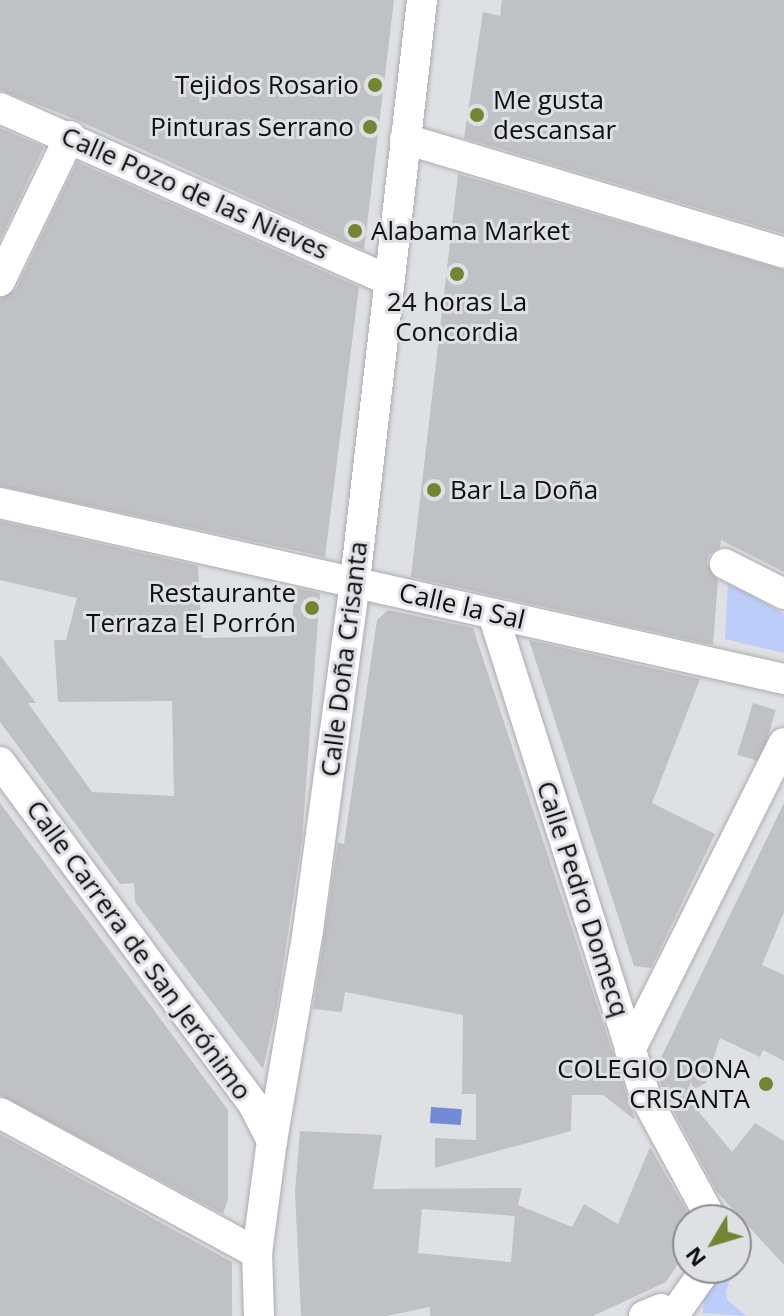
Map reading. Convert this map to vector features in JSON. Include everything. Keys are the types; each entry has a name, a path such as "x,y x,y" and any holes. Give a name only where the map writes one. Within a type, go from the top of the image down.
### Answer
{"street":[{"name":"Calle Doña Crisanta","path":"259,1316 257,1253 272,1141 308,930 355,581 422,0"},
{"name":"Calle Pozo de las Nieves","path":"0,108 70,136 388,280"},
{"path":"0,281 70,136"},
{"path":"405,139 784,253"},
{"name":"Calle la Sal","path":"0,503 784,679"},
{"path":"725,564 784,594"},
{"name":"Calle Pedro Domecq","path":"493,614 646,1098 703,1204"},
{"path":"630,1050 784,743"},
{"name":"Calle Carrera de San Jerónimo","path":"0,762 253,1104 272,1141"},
{"path":"0,1113 257,1253"},
{"path":"663,1314 692,1284"}],"shaded area":[{"path":"728,582 784,614 784,653 725,639"},
{"path":"714,1284 729,1284 727,1299 746,1316 703,1313 704,1298"}],"water":[{"path":"431,1107 462,1109 461,1125 430,1123"}],"building":[{"path":"0,0 394,0 364,250 77,120 0,90"},
{"path":"502,0 784,0 784,234 464,138 483,12 500,16"},
{"path":"0,128 44,147 0,240"},
{"path":"77,162 359,287 325,557 0,486 0,299 16,289"},
{"path":"458,174 784,270 784,572 721,540 720,547 709,555 707,564 718,580 713,645 411,577"},
{"path":"0,521 198,566 202,638 291,636 295,588 320,593 302,840 277,1006 263,1069 135,902 134,883 120,884 0,722 0,655 36,703 28,703 92,792 174,796 172,701 58,702 54,640 66,640 77,598 0,580"},
{"path":"388,610 473,628 635,1120 603,1095 572,1095 571,1131 435,1168 435,1138 476,1140 476,1094 462,1094 463,1015 345,992 342,1012 313,1009 338,843 344,844 377,620"},
{"path":"529,640 700,679 652,803 715,834 651,968 634,966"},
{"path":"753,703 776,710 760,762 737,755"},
{"path":"0,803 228,1110 228,1199 223,1214 0,1095"},
{"path":"784,803 784,912 762,965 784,975 784,1061 763,1050 760,1057 720,1038 706,1083 684,1094 732,1152 755,1123 784,1141 784,1265 752,1230 752,1204 728,1204 717,1192 663,1091 656,1068"},
{"path":"300,1131 382,1135 373,1189 522,1188 518,1205 572,1227 584,1204 618,1224 650,1147 683,1204 672,1204 672,1273 666,1282 593,1316 430,1316 430,1307 386,1316 301,1316 295,1192","holes":["422,1209 515,1216 511,1262 418,1253"]},
{"path":"0,1134 232,1262 232,1316 0,1316"}],"place":[{"name":"Tejidos Rosario","path":"375,85"},
{"name":"Me gusta descansar","path":"477,115"},
{"name":"Pinturas Serrano","path":"370,127"},
{"name":"Alabama Market","path":"355,231"},
{"name":"24 horas La Concordia","path":"457,274"},
{"name":"Bar La Doña","path":"434,490"},
{"name":"Restaurante Terraza El Porrón","path":"312,608"},
{"name":"COLEGIO DONA CRISANTA","path":"766,1084"}]}
